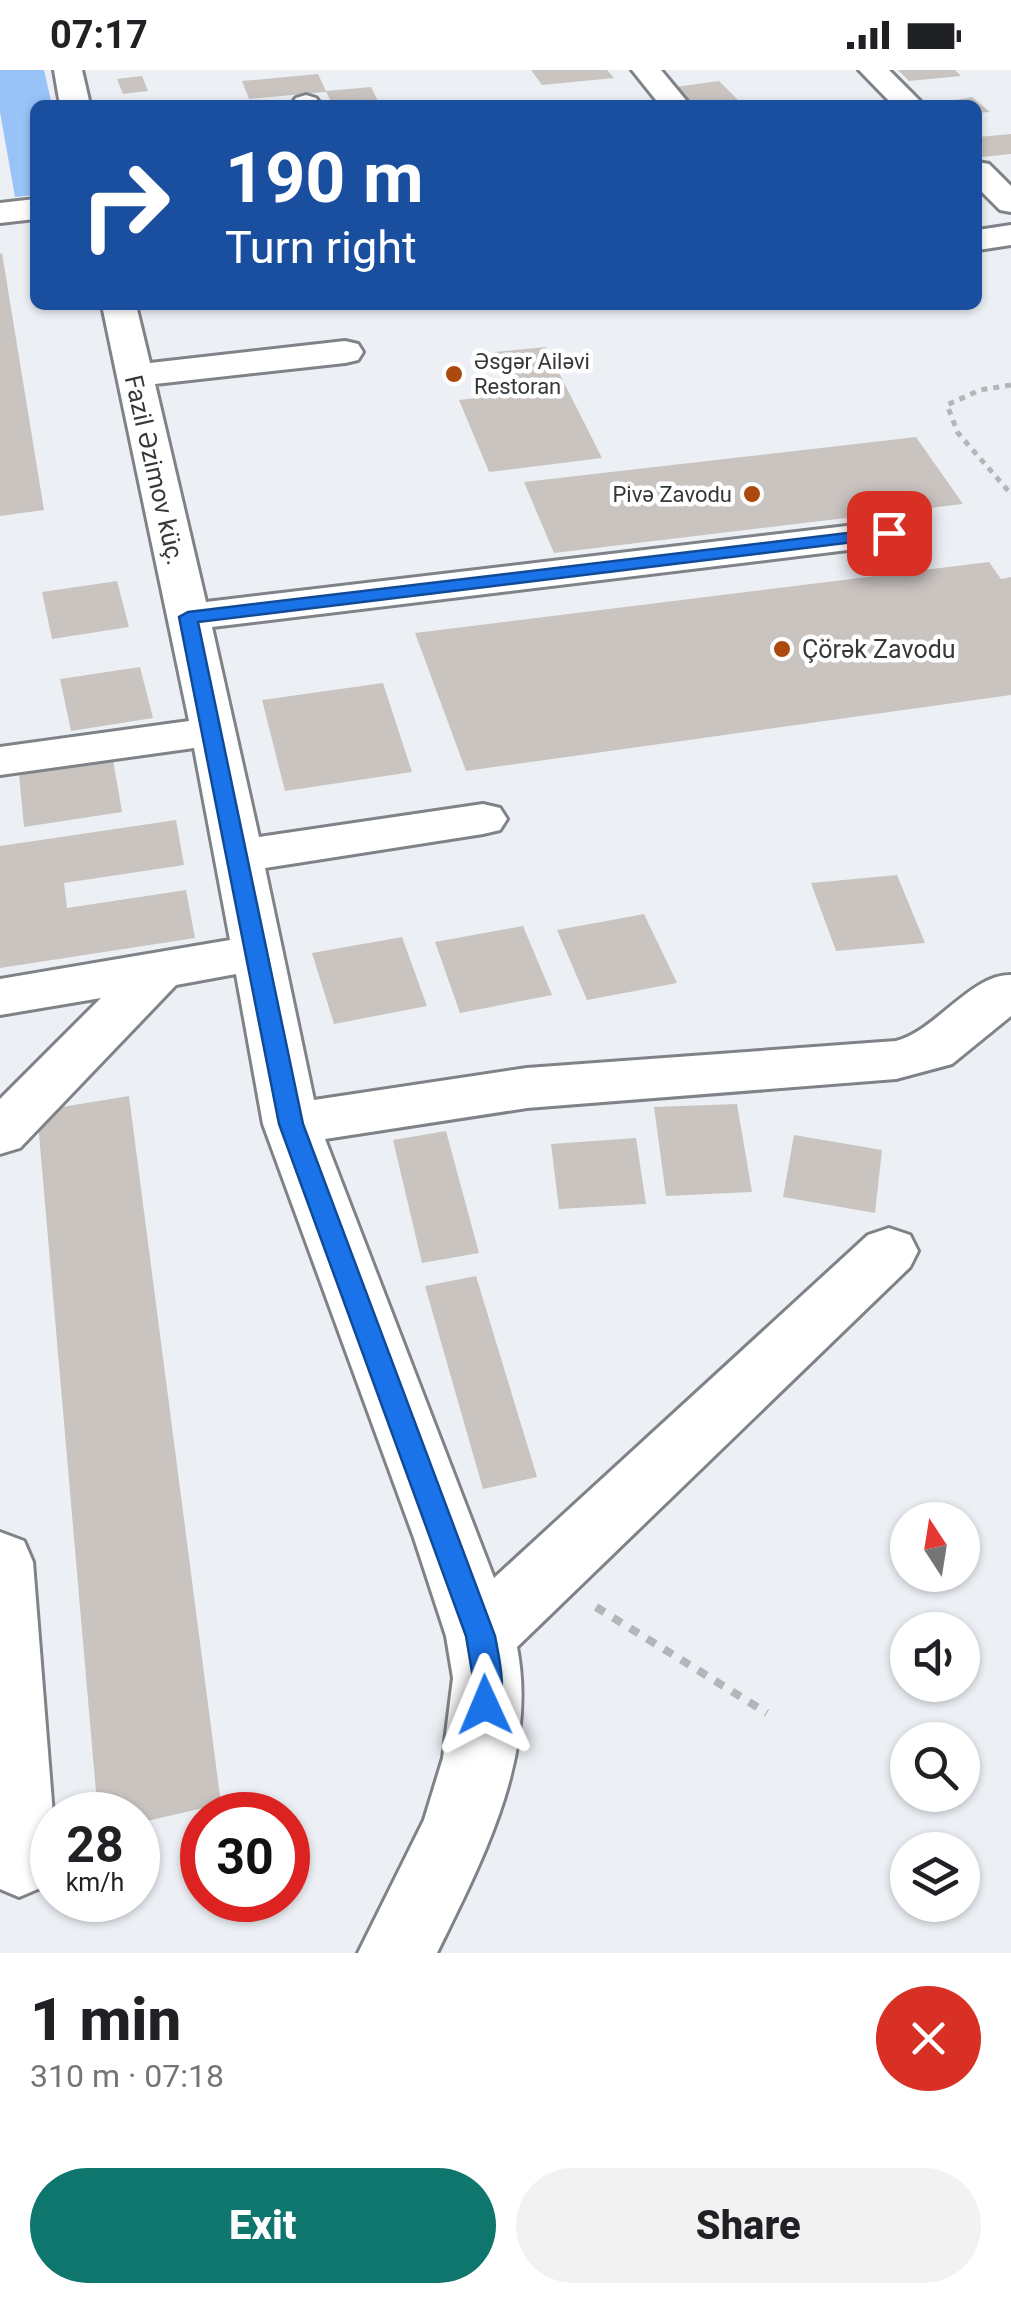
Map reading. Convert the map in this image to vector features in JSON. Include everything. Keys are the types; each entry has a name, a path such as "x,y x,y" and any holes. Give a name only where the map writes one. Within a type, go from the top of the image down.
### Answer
{"street":[{"path":"68,70 74,100"},
{"path":"646,70 672,100"},
{"path":"872,70 904,100"},
{"path":"982,175 1011,204"},
{"path":"0,213 30,210"},
{"path":"982,240 1011,236"},
{"name":"Fazil Əzimov küç.","path":"119,310 214,731 291,1124 480,1636 488,1678 479,1758 457,1833 396,1953"},
{"path":"134,375 345,352"},
{"path":"188,617 889,533"},
{"path":"0,760 214,731"},
{"path":"240,856 484,819"},
{"path":"0,997 258,953"},
{"path":"0,1133 158,972"},
{"path":"291,1124 526,1088 896,1060 933,1050 1007,992"},
{"path":"480,1636 889,1251"},
{"path":"0,1562 19,1860"}],"path":[{"path":"1011,385 980,390 946,405 958,433 1011,494"},
{"path":"543,1576 767,1713"}],"shaded area":[{"path":"0,70 44,70 51,100 30,100 30,196 15,197 0,112"}],"building":[{"path":"531,70 607,70 614,78 542,85"},
{"path":"898,70 955,70 961,76 909,81"},
{"path":"318,74 326,91 371,87 378,100 330,100 326,92 249,99 242,81"},
{"path":"142,76 148,91 123,94 117,79"},
{"path":"719,81 738,100 687,100 675,87"},
{"path":"1011,134 1011,154 982,157 982,137"},
{"path":"0,254 44,510 0,516"},
{"path":"546,347 602,458 489,472 459,400 513,394 494,352"},
{"path":"916,437 963,504 554,553 524,482"},
{"path":"989,562 1001,579 1011,577 1011,695 466,771 415,633"},
{"path":"117,581 129,627 52,639 42,592"},
{"path":"140,667 153,718 71,731 60,679"},
{"path":"383,683 412,772 285,791 262,700"},
{"path":"113,760 122,812 24,827 19,774"},
{"path":"176,820 184,865 64,883 67,908 186,890 195,938 0,968 0,846"},
{"path":"897,875 925,943 836,951 811,883"},
{"path":"644,914 677,983 587,1000 557,930"},
{"path":"523,926 552,995 460,1013 435,942"},
{"path":"402,937 427,1006 334,1024 312,953"},
{"path":"129,1096 219,1792 180,1792 180,1813 160,1818 160,1792 96,1792 37,1111"},
{"path":"737,1104 752,1192 666,1196 654,1107"},
{"path":"446,1131 479,1253 422,1263 393,1140"},
{"path":"794,1135 882,1150 875,1213 783,1197"},
{"path":"636,1138 646,1204 559,1209 551,1144"},
{"path":"476,1276 537,1477 483,1489 425,1286"}],"place":[{"name":"Əsgər Ailəvi Restoran","path":"454,374"},
{"name":"Pivə Zavodu","path":"752,494"},
{"name":"Çörək Zavodu","path":"782,649"}],"route":[{"path":"485,1705 488,1678 480,1636 291,1124 240,856 188,617 889,533"}]}
